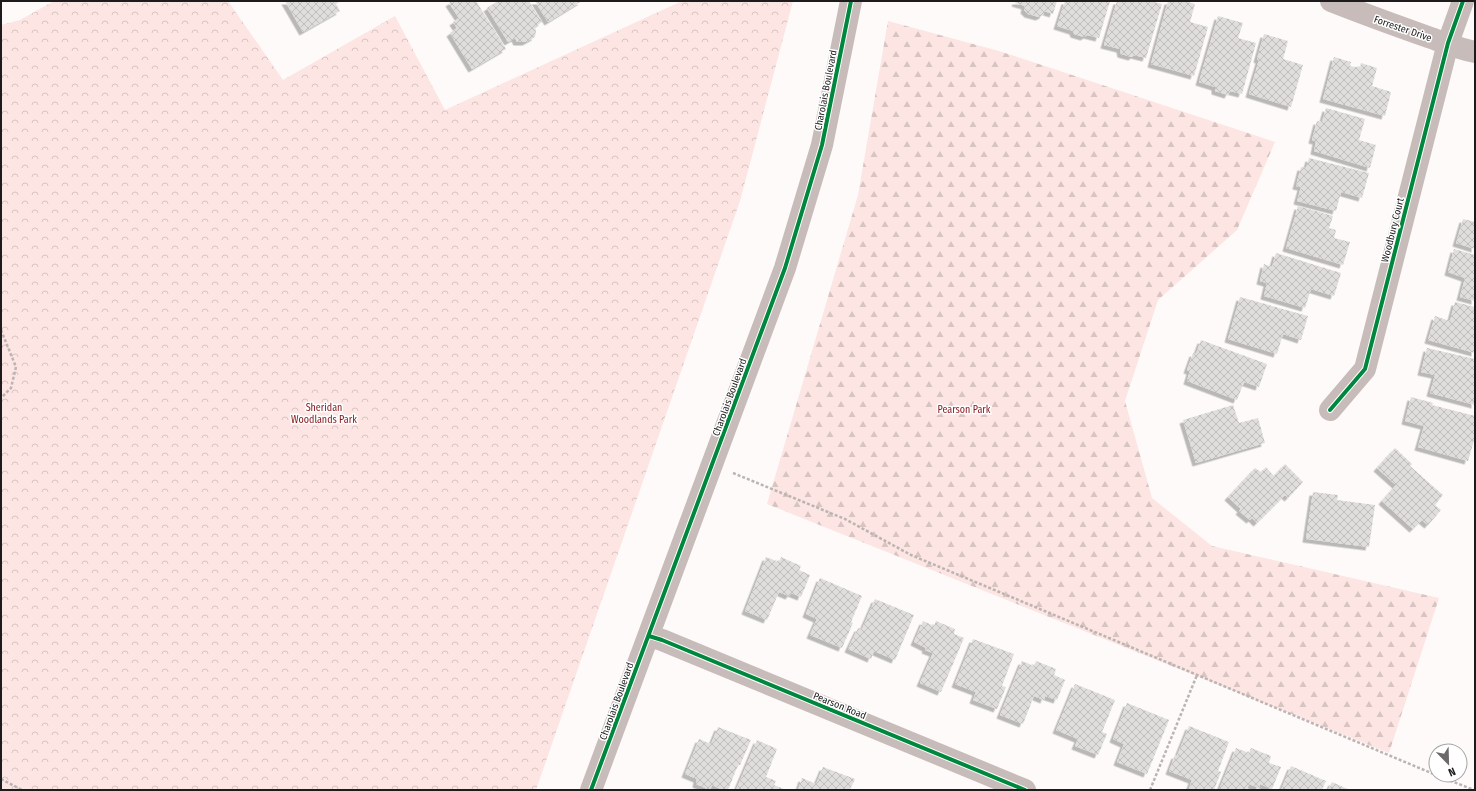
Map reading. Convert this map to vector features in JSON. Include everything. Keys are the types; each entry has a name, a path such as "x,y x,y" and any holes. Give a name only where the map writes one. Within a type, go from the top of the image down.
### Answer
{"street":[{"name":"Charolais Boulevard","path":"591,790 785,268 822,145 850,1"},
{"name":"Forrester Drive","path":"1331,1 1462,50 1475,52"},
{"name":"Woodbury Court","path":"1330,410 1365,369 1448,44 1462,1"},
{"name":"Pearson Road","path":"648,636 1025,790"}],"path":[{"path":"1,330 16,367 11,388 1,398"},
{"path":"712,465 845,519 911,555 1428,772"},
{"path":"1150,790 1197,675"},
{"path":"1,779 22,790"},
{"path":"1456,783 1474,790"}],"green space":[{"name":"Sheridan Woodlands Park","path":"54,1 228,1 283,80 395,16 445,110 682,1 793,1 740,201 536,790 1,790 1,25 20,20"},
{"name":"Pearson Park","path":"888,21 999,51 1275,142 1237,230 1158,300 1125,401 1152,498 1212,546 1439,598 1389,753 767,504 858,195"}],"building":[{"path":"285,1 340,1 336,4 340,11 303,32"},
{"path":"452,1 476,1 506,49 472,69 450,33 457,28 453,22 459,18 449,3"},
{"path":"498,1 529,1 542,22 534,27 536,30 535,37 526,42 517,42 515,38 508,42 487,8"},
{"path":"535,1 582,1 548,22"},
{"path":"1016,1 1057,1 1053,14 1044,11 1043,15 1039,17 1028,14 1024,10 1025,6 1015,3"},
{"path":"1065,1 1110,1 1099,38 1087,35 1084,37 1074,34 1073,31 1057,26"},
{"path":"1117,1 1150,1 1162,4 1146,58 1134,55 1132,57 1121,54 1120,49 1104,45"},
{"path":"1168,1 1185,1 1195,4 1190,22 1208,27 1194,76 1151,64"},
{"path":"1218,16 1243,23 1238,38 1256,43 1242,94 1230,91 1228,95 1215,91 1215,87 1199,82"},
{"path":"1264,34 1288,41 1283,59 1303,65 1291,107 1249,94 1259,60 1257,59"},
{"path":"1334,57 1351,62 1350,66 1360,68 1361,63 1377,68 1372,86 1391,92 1385,116 1323,99"},
{"path":"1326,108 1365,119 1359,140 1376,145 1370,168 1314,151 1316,141 1312,140 1317,121 1322,122"},
{"path":"1309,158 1369,173 1362,198 1341,192 1336,211 1297,201 1301,187 1296,186 1301,167 1306,168"},
{"path":"1298,206 1333,216 1329,228 1336,230 1334,238 1350,242 1343,265 1286,248"},
{"path":"1463,219 1475,222 1475,249 1456,243"},
{"path":"1454,249 1475,255 1475,301 1460,297 1465,278 1448,272"},
{"path":"1276,253 1341,273 1334,296 1311,289 1305,308 1264,296 1267,283 1260,281 1264,264 1272,267"},
{"path":"1240,297 1308,316 1301,340 1283,334 1277,354 1228,339"},
{"path":"1455,302 1475,307 1475,353 1428,340 1435,316 1450,321"},
{"path":"1201,340 1267,364 1259,387 1244,382 1237,400 1187,381 1190,371 1187,370 1193,353 1196,354"},
{"path":"1427,348 1475,359 1475,405 1430,393 1435,375 1421,372"},
{"path":"1411,397 1433,403 1432,405 1475,416 1475,437 1468,461 1418,447 1424,426 1405,421"},
{"path":"1233,405 1239,423 1258,418 1265,443 1196,463 1183,420"},
{"path":"1395,448 1412,464 1410,466 1443,495 1435,505 1441,510 1428,525 1422,520 1413,529 1382,501 1396,485 1377,468"},
{"path":"1285,464 1303,482 1288,498 1285,495 1257,523 1252,518 1250,520 1239,511 1241,509 1228,497 1255,468 1261,472 1266,467 1274,476"},
{"path":"1313,492 1338,495 1337,500 1375,505 1369,547 1306,539"},
{"path":"766,557 779,562 781,557 801,566 799,570 810,575 801,597 791,593 789,596 779,592 767,620 745,611"},
{"path":"820,578 862,596 851,622 853,623 842,648 810,635 817,619 806,614"},
{"path":"875,599 914,615 895,660 874,651 871,659 848,649 858,628 862,629"},
{"path":"923,621 934,626 936,621 955,629 954,634 964,638 941,692 920,683 933,653 925,650 926,648 914,642"},
{"path":"973,639 1014,654 1002,686 1006,687 997,709 973,700 976,692 955,684"},
{"path":"1022,661 1034,666 1036,661 1056,669 1054,675 1065,680 1057,700 1045,696 1044,700 1034,696 1023,724 1000,715"},
{"path":"1075,684 1115,700 1102,732 1107,734 1098,755 1075,746 1078,739 1056,730"},
{"path":"1127,703 1169,720 1147,774 1117,762 1124,744 1113,739"},
{"path":"1189,726 1229,742 1218,771 1221,772 1214,790 1193,790 1189,788 1192,780 1169,771 1175,755 1177,756"},
{"path":"718,727 751,740 740,765 738,765 728,790 723,790 712,785 710,790 696,784 697,779 685,774 699,739 711,744"},
{"path":"757,740 777,749 766,777 776,781 774,785 786,790 736,790"},
{"path":"1236,748 1249,753 1251,748 1271,756 1269,763 1281,767 1272,789 1260,784 1259,788 1249,784 1247,790 1219,790"},
{"path":"1291,766 1326,781 1322,790 1281,790"},
{"path":"823,767 855,779 850,790 798,790 802,778 816,784"},
{"path":"1332,782 1350,790 1328,790"}],"cycle path":[{"path":"591,790 785,268 822,145 851,1"},
{"path":"1330,410 1365,369 1448,43 1463,1"},
{"path":"649,636 662,640 1025,790"}]}
